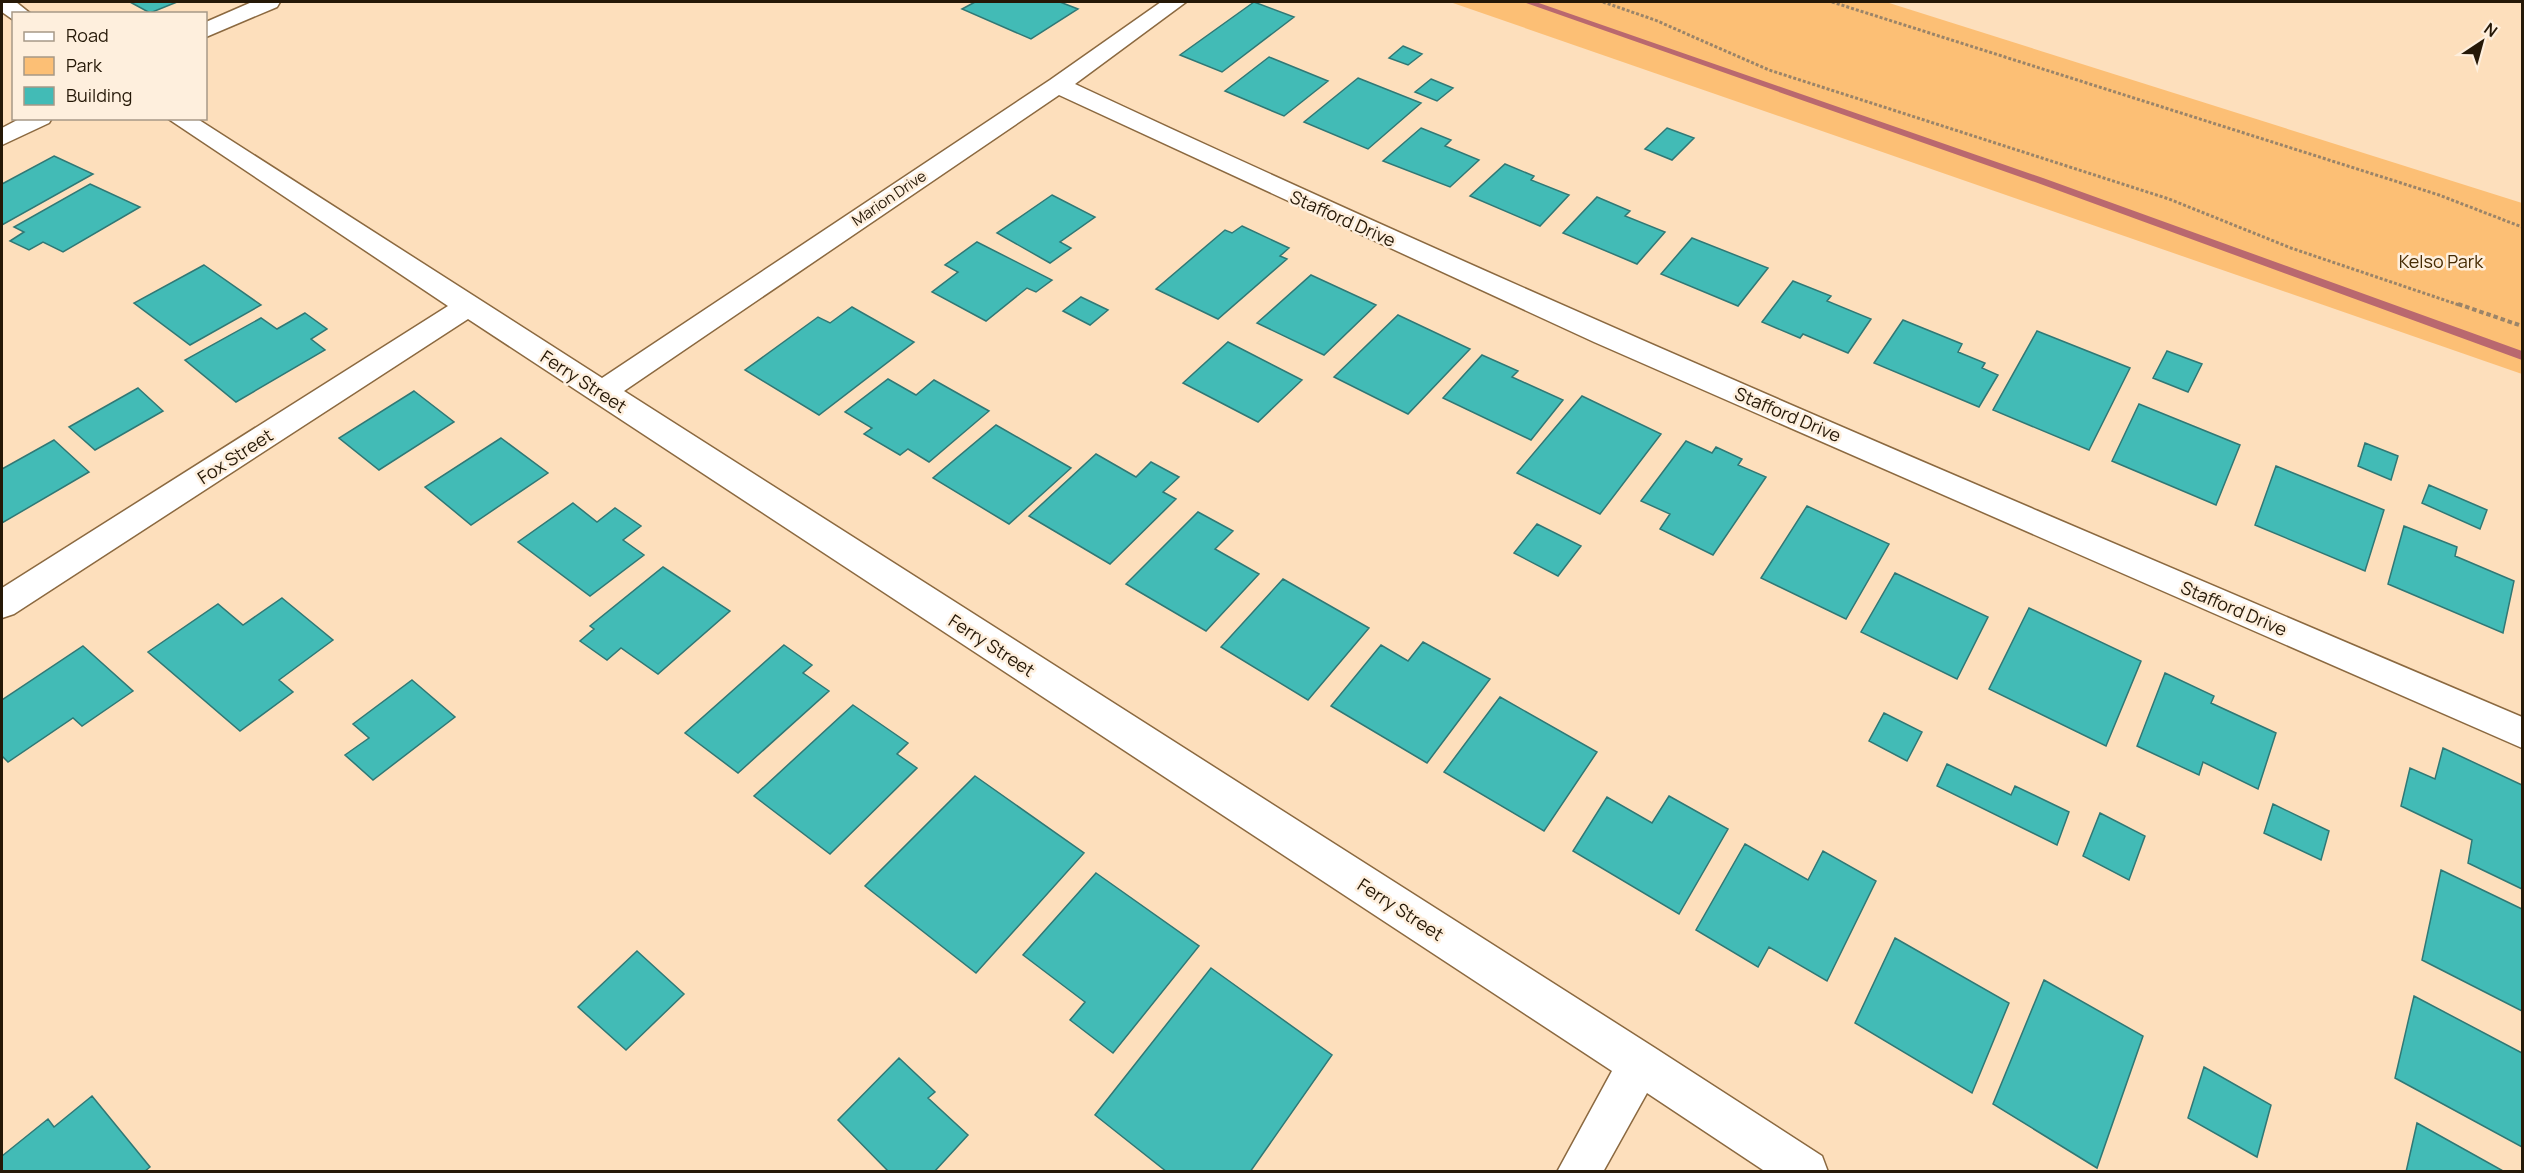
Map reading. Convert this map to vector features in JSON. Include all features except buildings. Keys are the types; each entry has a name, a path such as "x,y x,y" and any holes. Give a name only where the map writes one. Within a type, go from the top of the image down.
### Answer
{"street":[{"path":"2,2 17,12"},
{"path":"207,30 269,2"},
{"name":"Marion Drive","path":"602,392 1058,85 1175,2"},
{"name":"Stafford Drive","path":"1058,85 1254,179 1597,332 2523,733"},
{"path":"2,138 36,120"},
{"name":"Ferry Street","path":"182,120 1806,1172"},
{"name":"Fox Street","path":"2,605 468,306"},
{"path":"1579,1172 1640,1063"}],"path":[{"path":"1604,2 1655,20 1769,70 2169,199 2291,248 2523,326"},
{"path":"1832,2 2439,195 2523,227"}],"green space":[{"name":"Kelso Park","path":"1450,2 1886,2 2522,203 2522,374"}],"waterway":[{"path":"1528,2 2039,180 2522,356"}]}
